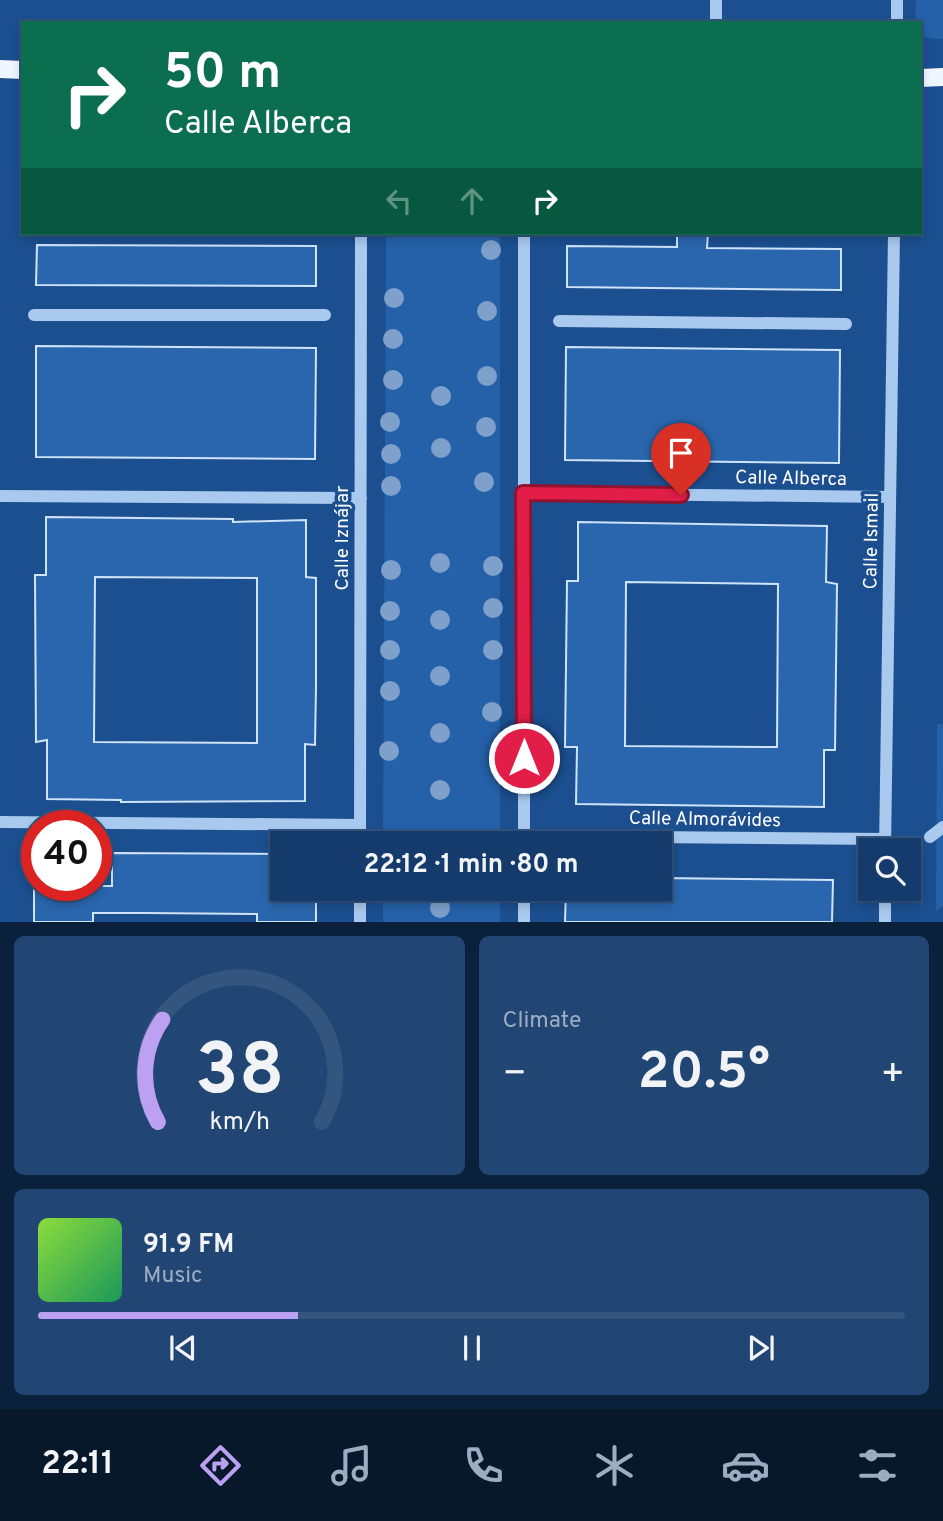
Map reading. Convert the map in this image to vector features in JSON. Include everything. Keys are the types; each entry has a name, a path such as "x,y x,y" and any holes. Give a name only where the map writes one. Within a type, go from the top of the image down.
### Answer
{"main road":[{"path":"0,69 21,70"},
{"path":"922,78 943,77"}],"street":[{"path":"716,0 716,21"},
{"path":"897,0 897,21"},
{"name":"Calle Iznájar","path":"360,831 361,235"},
{"path":"524,235 524,831"},
{"name":"Calle Ismail","path":"886,838 894,235"},
{"path":"34,314 325,316"},
{"path":"559,321 846,324"},
{"name":"Calle Alberca","path":"523,493 890,498"},
{"path":"0,496 361,498"},
{"path":"0,822 360,825"},
{"path":"930,837 943,827"},
{"name":"Calle Almorávides","path":"672,842 858,845"},
{"path":"360,901 360,922"},
{"path":"523,922 524,901"},
{"path":"885,901 885,922"}],"shaded area":[{"path":"916,0 943,0 943,39 925,38 922,36 922,21 915,21"},
{"path":"386,235 500,235 500,831 383,831"},
{"path":"937,724 943,724 943,906 936,911"},
{"path":"383,901 500,901 500,922 383,922"}],"building":[{"path":"677,235 708,235 707,248 841,249 841,290 567,287 567,246 677,247"},
{"path":"37,245 316,246 316,286 36,285"},
{"path":"36,346 316,348 315,459 36,457"},
{"path":"566,347 840,350 839,463 565,460"},
{"path":"46,517 233,519 233,522 306,520 306,577 316,578 316,687 315,745 305,744 305,801 121,802 47,799 47,740 36,742 35,575 46,575","holes":["95,577 257,578 257,743 94,742"]},
{"path":"578,522 827,526 826,582 837,584 835,750 824,750 824,807 576,804 577,747 565,747 567,581 578,581","holes":["626,582 778,584 777,747 625,746"]},
{"path":"112,853 270,854 270,901 316,901 316,922 257,922 257,914 93,913 93,922 34,922 34,901 112,901"},
{"path":"672,878 833,880 832,922 565,922 566,901 672,901"}],"route":[{"path":"524,758 523,493 681,495"}]}
